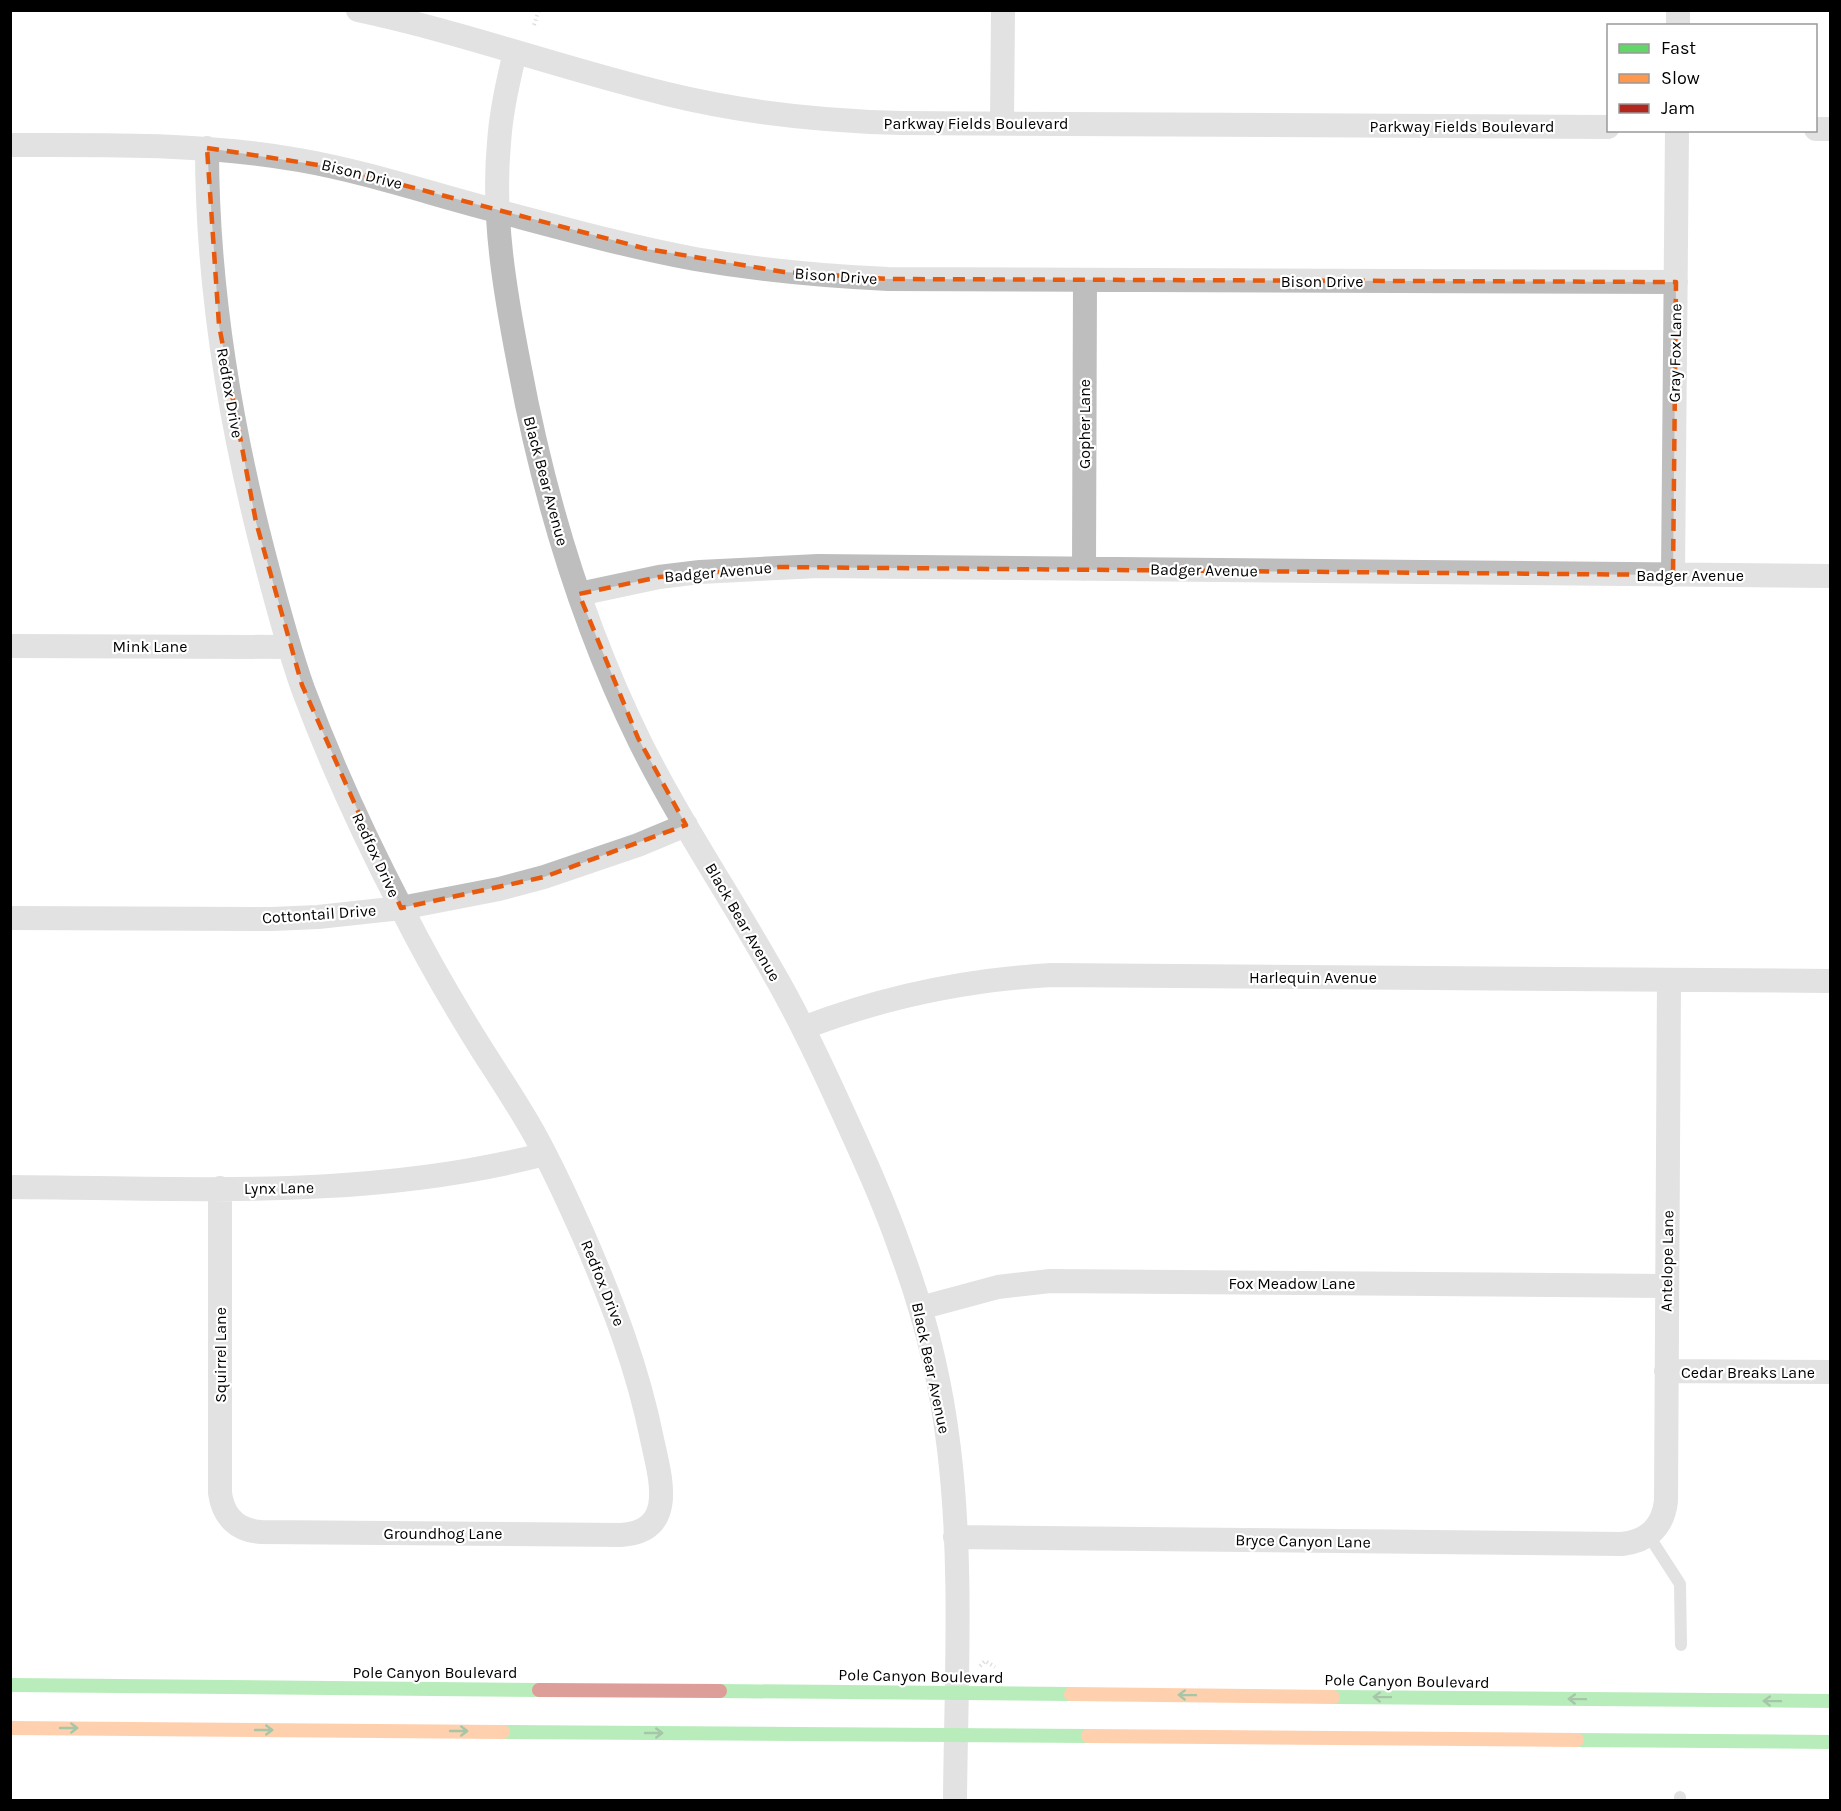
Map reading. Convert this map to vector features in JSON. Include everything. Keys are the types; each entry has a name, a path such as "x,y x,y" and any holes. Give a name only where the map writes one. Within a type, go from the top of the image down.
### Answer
{"street":[{"name":"Parkway Fields Boulevard","path":"358,10 666,94 764,112 862,122 1607,127"},
{"path":"1002,123 1003,10"},
{"name":"Black Bear Avenue","path":"515,52 504,102 498,147 498,212 505,284 527,406 544,480 579,594 634,728 662,784 777,978 828,1080 879,1194 902,1252 920,1308 941,1400 949,1450 955,1537 955,1800"},
{"name":"Gray Fox Lane","path":"1673,575 1677,132"},
{"name":"Bison Drive","path":"10,145 149,145 262,154 382,178 498,212 681,256 784,272 888,279 1676,282"},
{"name":"Redfox Drive","path":"207,148 208,217 212,271 229,393 256,522 289,647 333,763 401,908 450,997 516,1103 545,1155 608,1291 635,1368 648,1417 662,1492 662,1502 654,1520"},
{"name":"Gopher Lane","path":"1084,568 1085,280"},
{"name":"Badger Avenue","path":"579,594 659,577 770,567 1830,576"},
{"name":"Mink Lane","path":"10,646 289,647"},
{"name":"Cottontail Drive","path":"10,918 272,919 330,916 401,908 499,890 544,877 686,825"},
{"name":"Harlequin Avenue","path":"803,1028 875,1004 945,986 1051,975 1830,981"},
{"name":"Antelope Lane","path":"1649,1536 1658,1526 1665,1510 1669,980"},
{"name":"Lynx Lane","path":"10,1187 297,1188 381,1184 477,1171 545,1155"},
{"name":"Squirrel Lane","path":"220,1188 220,1492 221,1502 231,1520"},
{"name":"Fox Meadow Lane","path":"920,1308 998,1287 1050,1281 1666,1286"},
{"name":"Cedar Breaks Lane","path":"1666,1371 1830,1372"},
{"name":"Groundhog Lane","path":"231,1520 245,1529 262,1532 621,1535 639,1531 654,1520"},
{"name":"Bryce Canyon Lane","path":"955,1537 1622,1544 1633,1543 1649,1536"},
{"name":"Pole Canyon Boulevard","path":"10,1685 1830,1701"},
{"path":"10,1728 1830,1742"}],"lane":[{"path":"1649,1536 1680,1584 1681,1645"}],"path":[{"path":"534,25 538,10"}],"highlighted area":[{"path":"207,148 338,168 647,249 784,272 888,279 1676,282 1673,575 779,567 659,577 579,594 638,738 686,825 544,877 401,908 302,685 256,522 219,325"}],"traffic: fast":[{"path":"10,1685 539,1690"},
{"path":"720,1691 1071,1694"},
{"path":"1333,1697 1830,1701"},
{"path":"503,1732 1088,1736"},
{"path":"1577,1740 1830,1742"}],"traffic: slow":[{"path":"1071,1694 1333,1697"},
{"path":"10,1728 503,1732"},
{"path":"1088,1736 1577,1740"}],"traffic: jam":[{"path":"539,1690 720,1691"}]}
